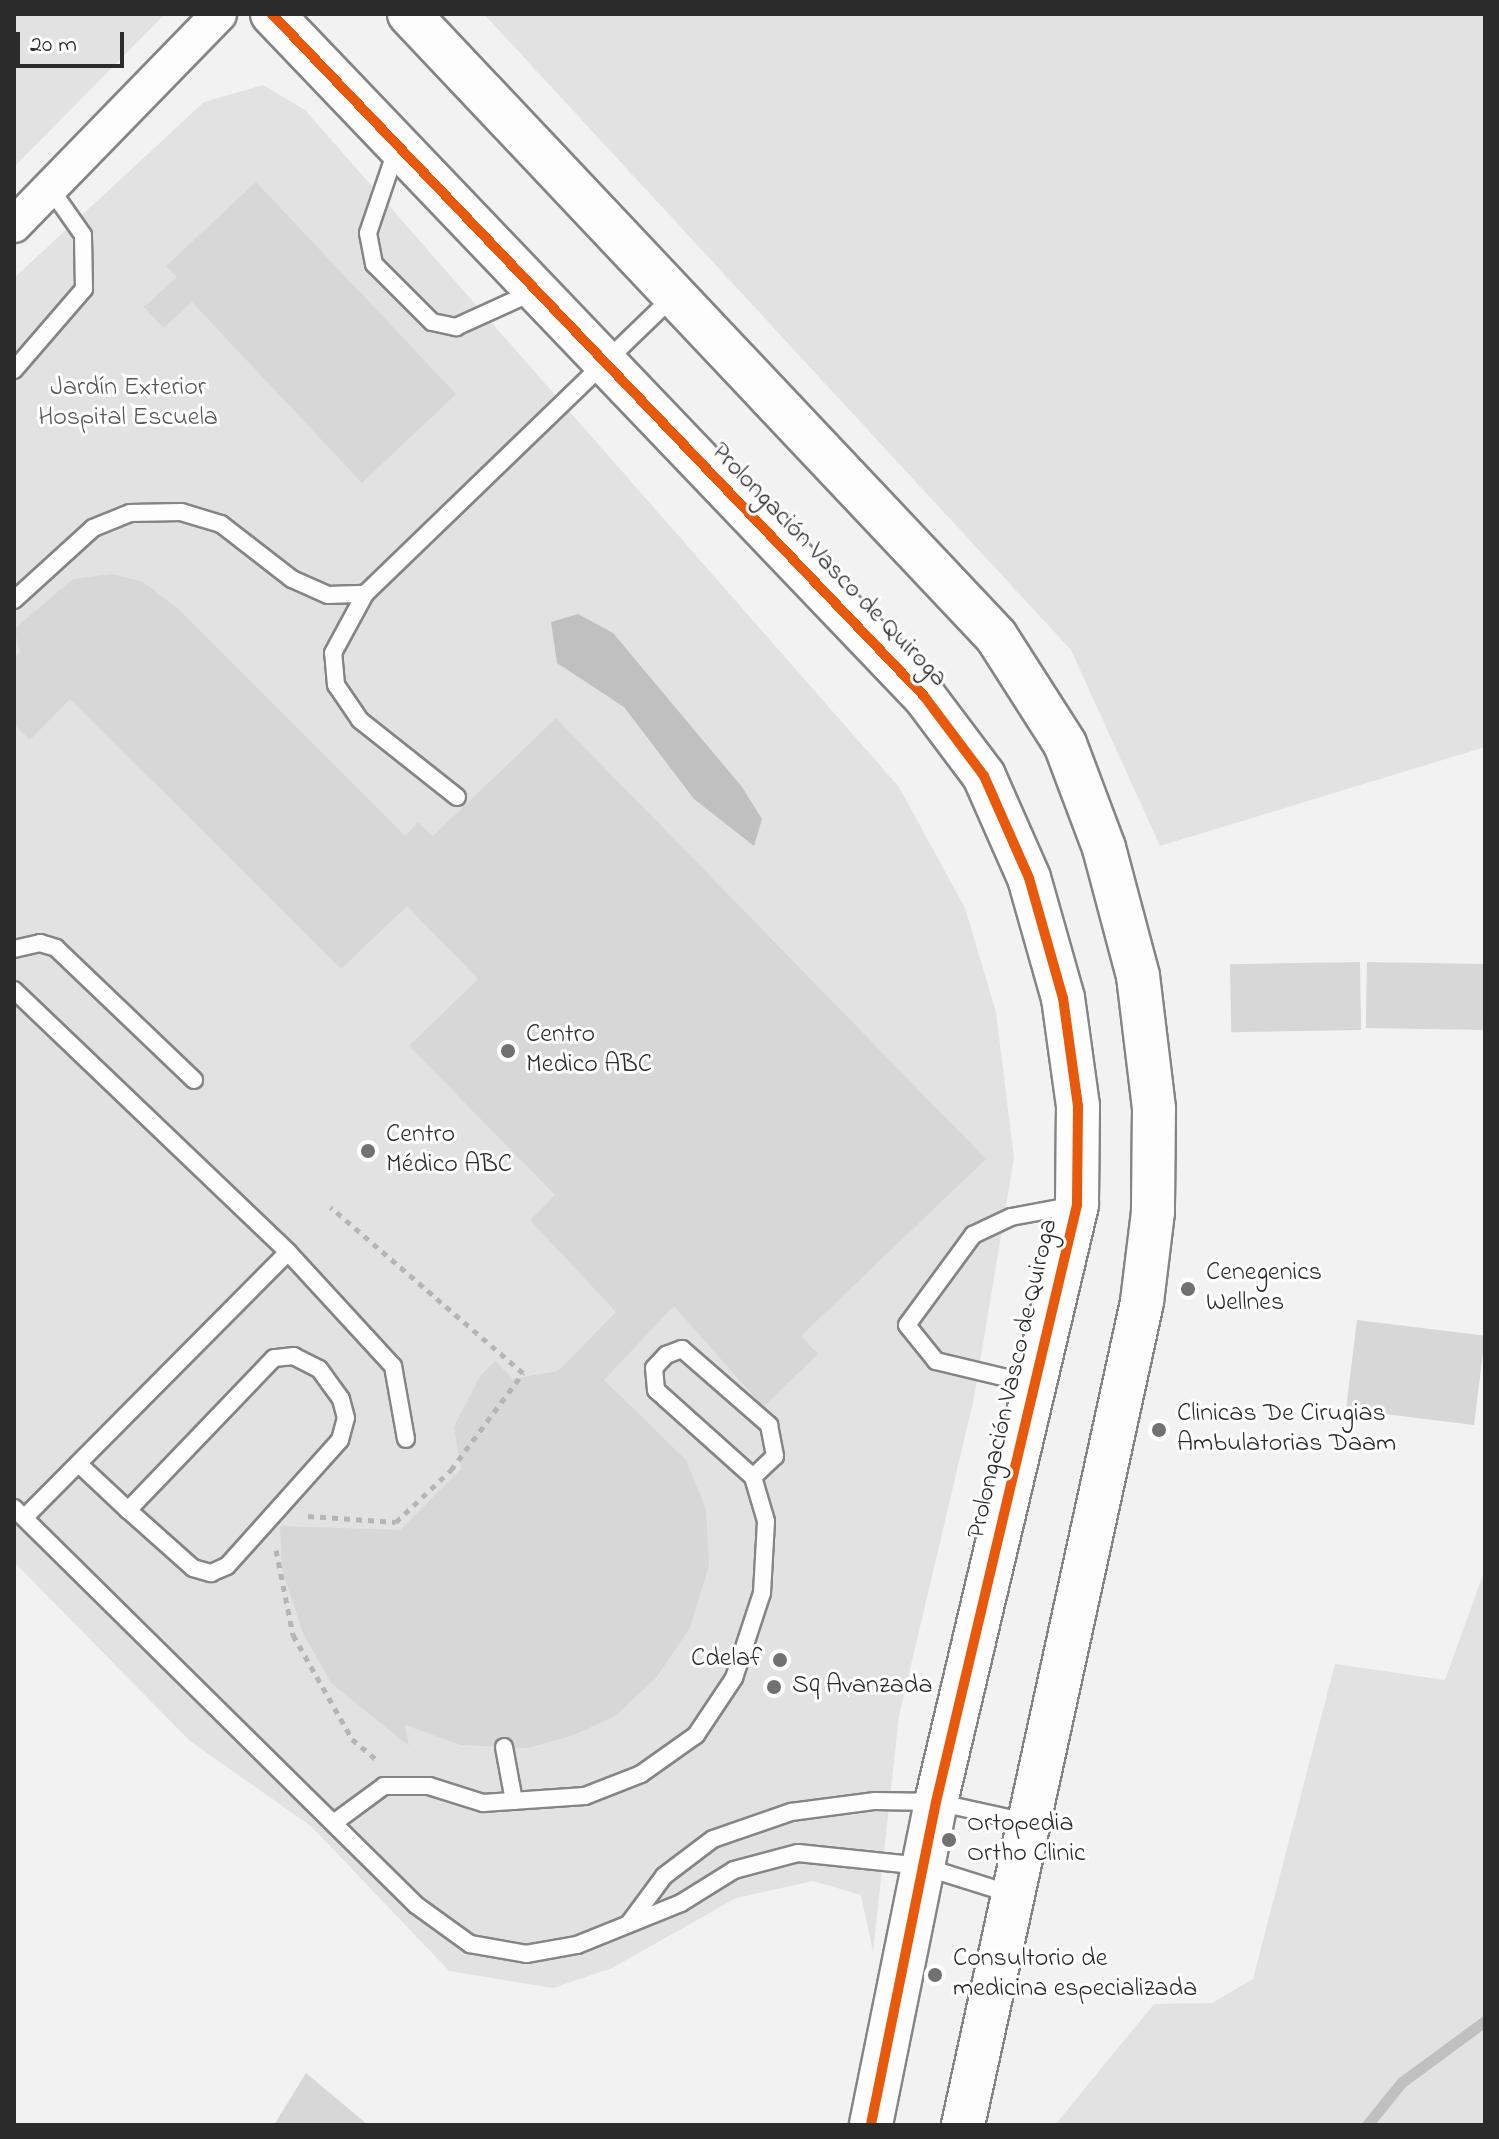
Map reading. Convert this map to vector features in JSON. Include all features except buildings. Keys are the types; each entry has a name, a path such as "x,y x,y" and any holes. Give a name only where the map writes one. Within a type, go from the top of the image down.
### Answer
{"street":[{"path":"14,225 219,14"},
{"name":"Prolongación Vasco de Quiroga","path":"272,14 399,143 602,364 924,696 984,776 1029,878 1063,998 1078,1106 1077,1205 1038,1385 936,1802 871,2125"},
{"path":"409,14 996,636 1065,744 1104,848 1138,976 1154,1109 1153,1212 1142,1302 963,2125"}],"lane":[{"path":"399,143 368,233 374,264 432,322 456,327 535,291"},
{"path":"14,370 84,289 83,235 50,188"},
{"path":"457,797 360,720 336,685 333,653 365,594 674,296"},
{"path":"14,600 93,528 130,513 181,512 221,524 292,579 328,595 365,594"},
{"path":"14,949 40,943 56,948 194,1080"},
{"path":"14,990 288,1252 393,1366 406,1439"},
{"path":"1038,1385 936,1361 907,1325 973,1235 1011,1217 1077,1205"},
{"path":"288,1252 82,1467 19,1512 416,1905 470,1944 526,1954 577,1945 629,1923 734,1870 798,1853 922,1866 1011,1894"},
{"path":"335,1822 384,1786 429,1786 483,1803 585,1796 641,1774 696,1735 734,1678 762,1593 766,1521 753,1477 656,1390 654,1368 666,1355 682,1349 769,1425 775,1456 753,1477"},
{"path":"82,1467 128,1510 193,1568 211,1573 227,1566 340,1440 346,1418 341,1399 319,1369 294,1356 274,1358 128,1510"},
{"path":"504,1747 514,1801"},
{"path":"629,1923 664,1876 713,1839 791,1812 875,1801 936,1802 1027,1822"}],"path":[{"path":"301,1516 396,1522 451,1470 523,1373 331,1207"},
{"path":"273,1533 293,1635 352,1739 378,1759 384,1786"}],"shaded area":[{"path":"14,14 165,14 14,167"},
{"path":"484,14 1485,14 1485,747 1160,846 1071,650"},
{"name":"Centro Medico ABC","path":"263,85 305,110 899,787 965,908 996,1012 1014,1158 974,1398 899,1716 873,1952 861,1895 813,1881 736,1898 612,1968 553,1988 449,1971 312,1827 190,1741 14,1562 14,278 204,102"},
{"path":"578,614 613,633 742,787 762,819 754,846 694,799 624,707 557,663 551,622"},
{"path":"1485,1569 1485,2125 1055,2125 1154,2004 1212,2003 1253,1979 1335,1664 1445,1680"}],"waterway":[{"path":"1367,2125 1402,2082 1485,2021"}],"cycle path":[{"path":"272,14 924,696 984,776 1029,878 1063,998 1078,1106 1077,1205 936,1802 871,2125"}],"place":[{"name":"Centro Medico ABC","path":"508,1051"},
{"name":"Centro Médico ABC","path":"368,1151"},
{"name":"Cenegenics Wellnes","path":"1188,1289"},
{"name":"Clinicas De Cirugias Ambulatorias Daam","path":"1159,1430"},
{"name":"Cdelaf","path":"780,1660"},
{"name":"Sq Avanzada","path":"774,1687"},
{"name":"Ortopedia Ortho Clinic","path":"949,1840"},
{"name":"Consultorio de medicina especializada","path":"935,1975"}],"park label":[{"name":"Jardín Exterior Hospital Escuela","path":"128,404"}]}
